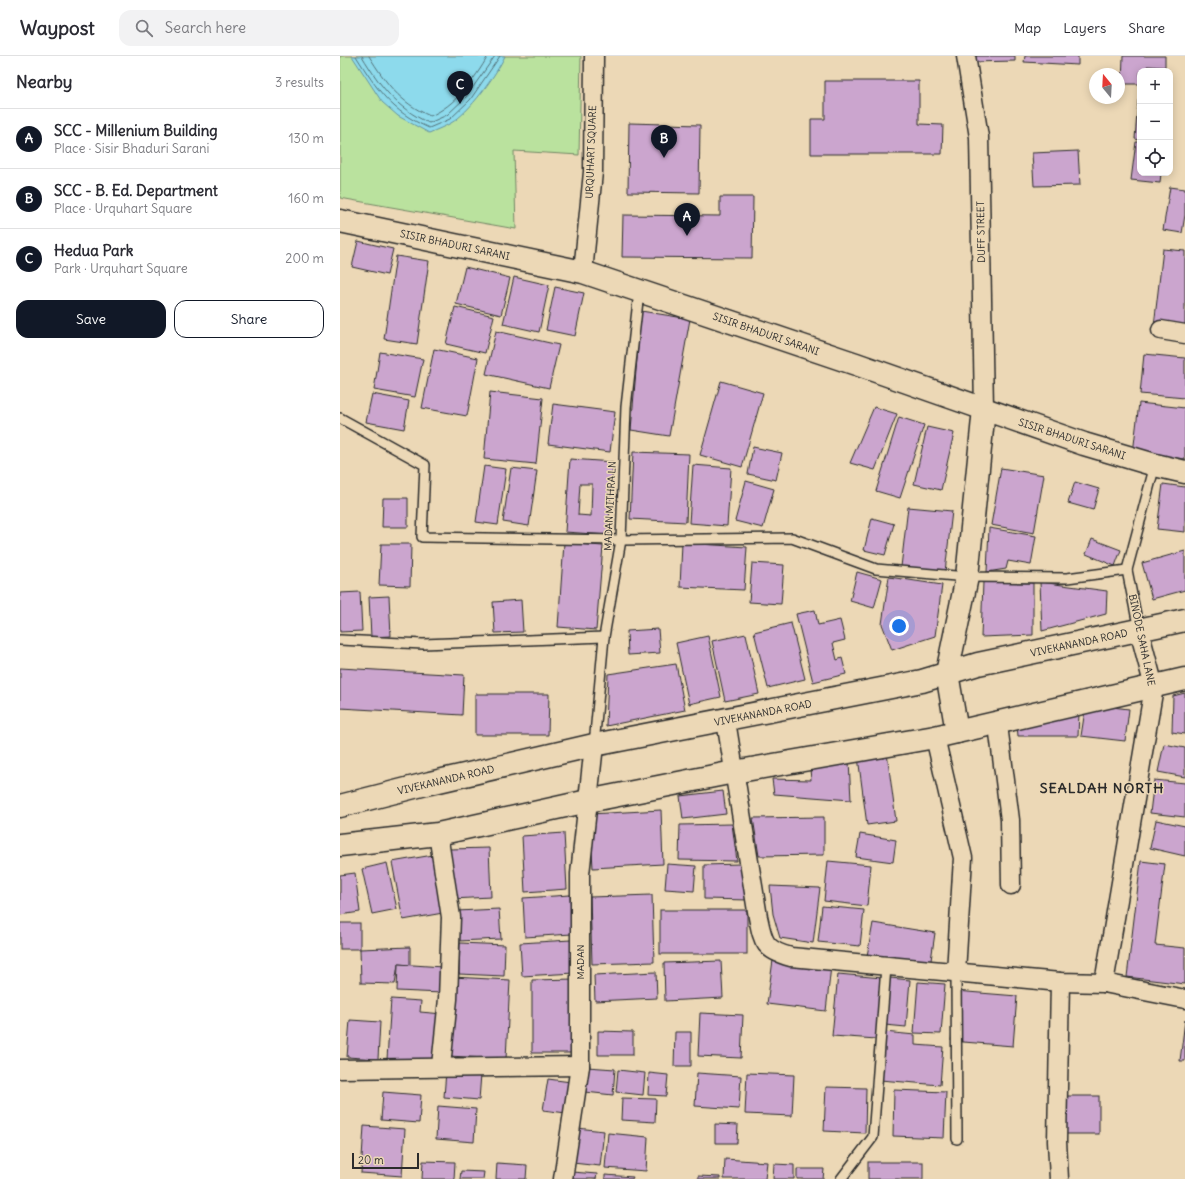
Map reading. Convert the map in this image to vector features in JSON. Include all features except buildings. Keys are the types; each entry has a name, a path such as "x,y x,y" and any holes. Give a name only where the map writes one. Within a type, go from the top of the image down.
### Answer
{"main road":[{"name":"SISIR BHADURI SARANI","path":"340,221 583,272 1084,444 1155,465 1185,472"},
{"path":"957,732 947,673 967,577 984,409"},
{"name":"VIVEKANANDA ROAD","path":"340,806 430,783 594,745 726,721 922,681 978,664 1185,620"},
{"path":"340,845 438,834 588,801 734,772 935,737 1185,679"}],"street":[{"name":"URQUHART SQUARE","path":"583,272 593,172 594,56"},
{"name":"DUFF STREET","path":"966,56 979,137 984,409"},
{"path":"1161,330 1185,334"},
{"name":"BINODE SAHA LANE","path":"1104,983 1154,687 1138,630"},
{"path":"726,721 755,903 762,937 766,946 776,953 791,957 886,967 1060,982 1104,983 1185,1000"},
{"path":"996,723 999,732 1010,820 1011,886"},
{"path":"935,737 963,858 956,972"},
{"name":"MADAN","path":"563,1179 580,1066 580,874 594,745"},
{"path":"438,834 451,917 448,999 441,1066"},
{"path":"1059,1179 1057,1141 1060,982"},
{"path":"340,1068 580,1066"}],"lane":[{"name":"MADAN MITHRA LN","path":"594,745 604,637 621,540 626,407 639,291"},
{"path":"340,418 425,465 422,536 621,540 792,538 876,570 967,577 1067,578 1127,570"},
{"name":"BINODE SAHA LANE","path":"1138,630 1127,570 1155,465"},
{"path":"340,640 423,644 604,637"},
{"path":"841,1179 873,1137 886,967"},
{"path":"956,972 957,1139"}],"green space":[{"path":"340,56 581,56 579,155 514,151 516,229 340,198"}],"water":[{"path":"352,56 505,56 489,83 466,111 451,123 429,133 398,116 382,102"}],"place":[{"name":"Hedua Park","path":"460,104"},
{"name":"SCC - B. Ed. Department","path":"664,158"},
{"name":"SCC - Millenium Building","path":"687,236"}],"district":[{"name":"SEALDAH NORTH","path":"1102,788"}]}
